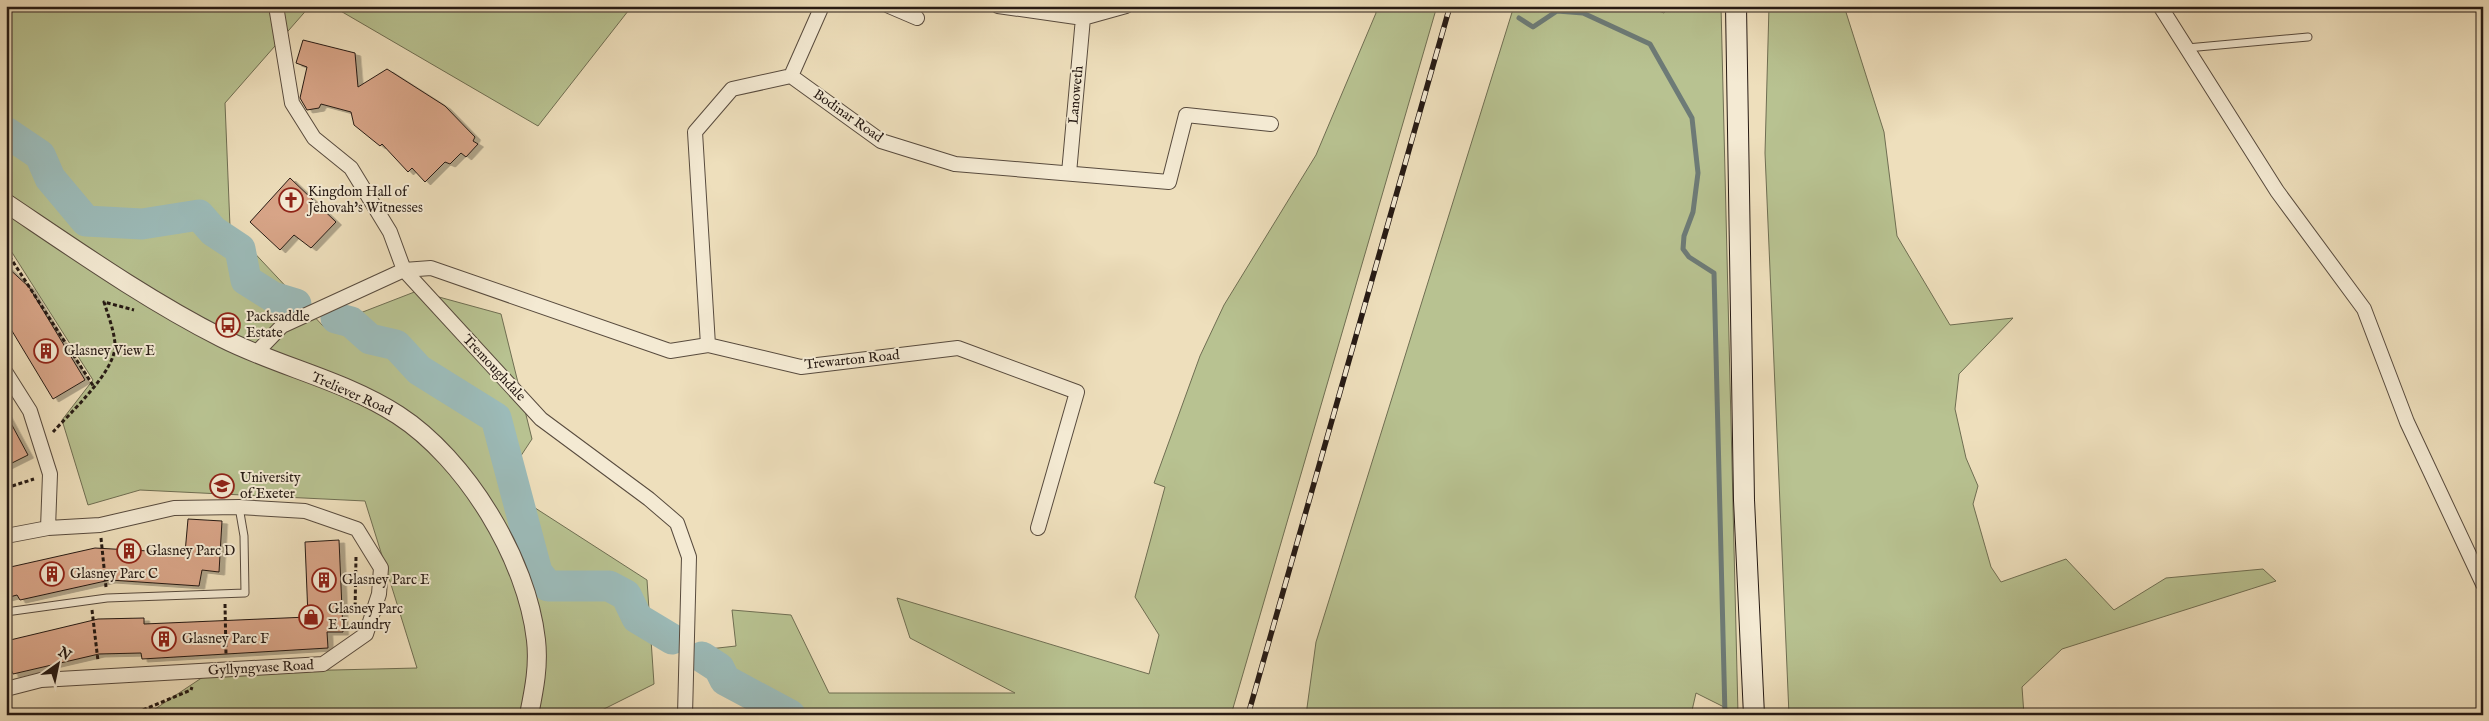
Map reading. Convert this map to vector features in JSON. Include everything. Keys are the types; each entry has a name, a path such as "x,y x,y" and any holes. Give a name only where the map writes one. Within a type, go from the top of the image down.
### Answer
{"main road":[{"path":"1736,6 1744,500 1754,715"}],"street":[{"name":"Tremoughdale","path":"276,6 292,103 314,138 350,168 390,232 404,270 541,419 677,522 690,556 685,715"},
{"path":"708,345 695,132 732,89 791,76 822,6"},
{"path":"889,6 918,18"},
{"path":"998,6 1083,18 1126,6"},
{"path":"2160,6 2277,191 2364,309 2406,422 2483,584"},
{"name":"Lanoweth","path":"1069,173 1083,18"},
{"name":"Bodinar Road","path":"791,76 881,141 955,164 1169,182 1186,115 1271,124"},
{"name":"Treliever Road","path":"6,203 167,308 255,354 356,393 398,415 436,445 474,493 505,542 529,602 536,640 537,674 529,715"},
{"name":"Trewarton Road","path":"404,270 431,268 670,351 708,345 801,367 958,348 1077,392 1038,528"},
{"path":"255,354 282,326 404,270"},
{"path":"6,373 30,411 50,474 48,528"},
{"path":"6,536 48,528 100,525 174,508 239,507 305,511 357,529"},
{"name":"Gyllyngvase Road","path":"6,689 41,680 323,664 366,634 379,594 381,568 357,529"}],"lane":[{"path":"2186,48 2308,37"},
{"path":"6,612 107,598 245,593 244,536 239,507"}],"path":[{"path":"6,251 94,387"},
{"path":"41,445 94,387 113,358 115,344 104,302 139,311"},
{"path":"6,488 50,474"},
{"path":"100,525 107,598"},
{"path":"355,642 357,529"},
{"path":"224,594 226,670"},
{"path":"93,615 100,677"},
{"path":"131,715 191,690 194,672"}],"green space":[{"path":"6,6 310,6 225,103 230,227 324,327 417,291 501,314 532,439 501,486 647,580 654,684 592,715 146,715 209,673 417,668 365,501 140,490 88,505 62,420 93,380 6,243"},
{"path":"332,6 632,6 538,126"},
{"path":"1375,6 1437,6 1231,715 783,715 703,668 700,650 736,646 732,610 791,615 829,693 1015,693 910,638 897,598 1149,674 1159,635 1135,597 1165,487 1154,483 1200,356 1224,305 1316,155 1376,13"},
{"path":"1514,6 1645,6 1664,13 1669,6 1721,6 1738,714 1696,693 1691,715 1306,715 1316,642"},
{"path":"1769,6 1844,6 1884,132 1897,236 1950,325 2013,318 1959,374 1955,409 1966,458 1978,486 1973,504 1991,567 2001,582 2066,559 2114,610 2166,578 2263,569 2276,581 2062,649 2022,687 2024,715 1789,715 1765,153"}],"building":[{"path":"303,40 355,53 358,87 387,69 445,106 475,137 473,141 478,144 466,157 461,153 450,164 445,162 425,182 412,168 408,172 382,144 380,146 354,125 351,112 321,104 319,108 307,110 300,98 307,67 296,63"},
{"name":"Kingdom Hall of Jehovah's Witnesses","path":"290,178 336,222 311,248 294,235 280,250 250,222"},
{"name":"Glasney View E","path":"6,266 29,287 85,380 53,399 6,321"},
{"path":"6,414 28,455 6,466"},
{"path":"188,519 222,521 219,572 202,570 199,586 110,580 20,600 17,595 6,598 6,568 95,548 185,553"},
{"path":"339,540 343,632 327,632 328,648 142,659 141,653 99,654 13,674 11,669 6,670 6,641 98,619 144,618 144,624 308,617 305,542"}],"waterway":[{"path":"1519,18 1533,27 1557,11 1583,13 1650,44 1692,118 1698,173 1693,212 1684,236 1683,249 1689,257 1714,273 1725,715"},
{"path":"6,132 40,155 50,178 86,221 142,224 199,215 213,231 240,249 246,280 273,297 296,304"},
{"path":"336,318 351,322 370,339 396,345 419,370 496,418 537,572 548,586 609,586 626,595 637,618 672,639"},
{"path":"702,657 719,668 725,680 790,715"}],"railway":[{"path":"1248,715 1450,6"}],"place":[{"name":"Kingdom Hall of Jehovah's Witnesses","path":"291,200"},
{"name":"Packsaddle Estate","path":"228,325"},
{"name":"Glasney View E","path":"46,351"},
{"name":"University of Exeter","path":"222,486"},
{"name":"Glasney Parc D","path":"129,551"},
{"name":"Glasney Parc C","path":"52,574"},
{"name":"Glasney Parc E","path":"324,580"},
{"name":"Glasney Parc E Laundry","path":"311,617"},
{"name":"Glasney Parc F","path":"164,639"}]}
